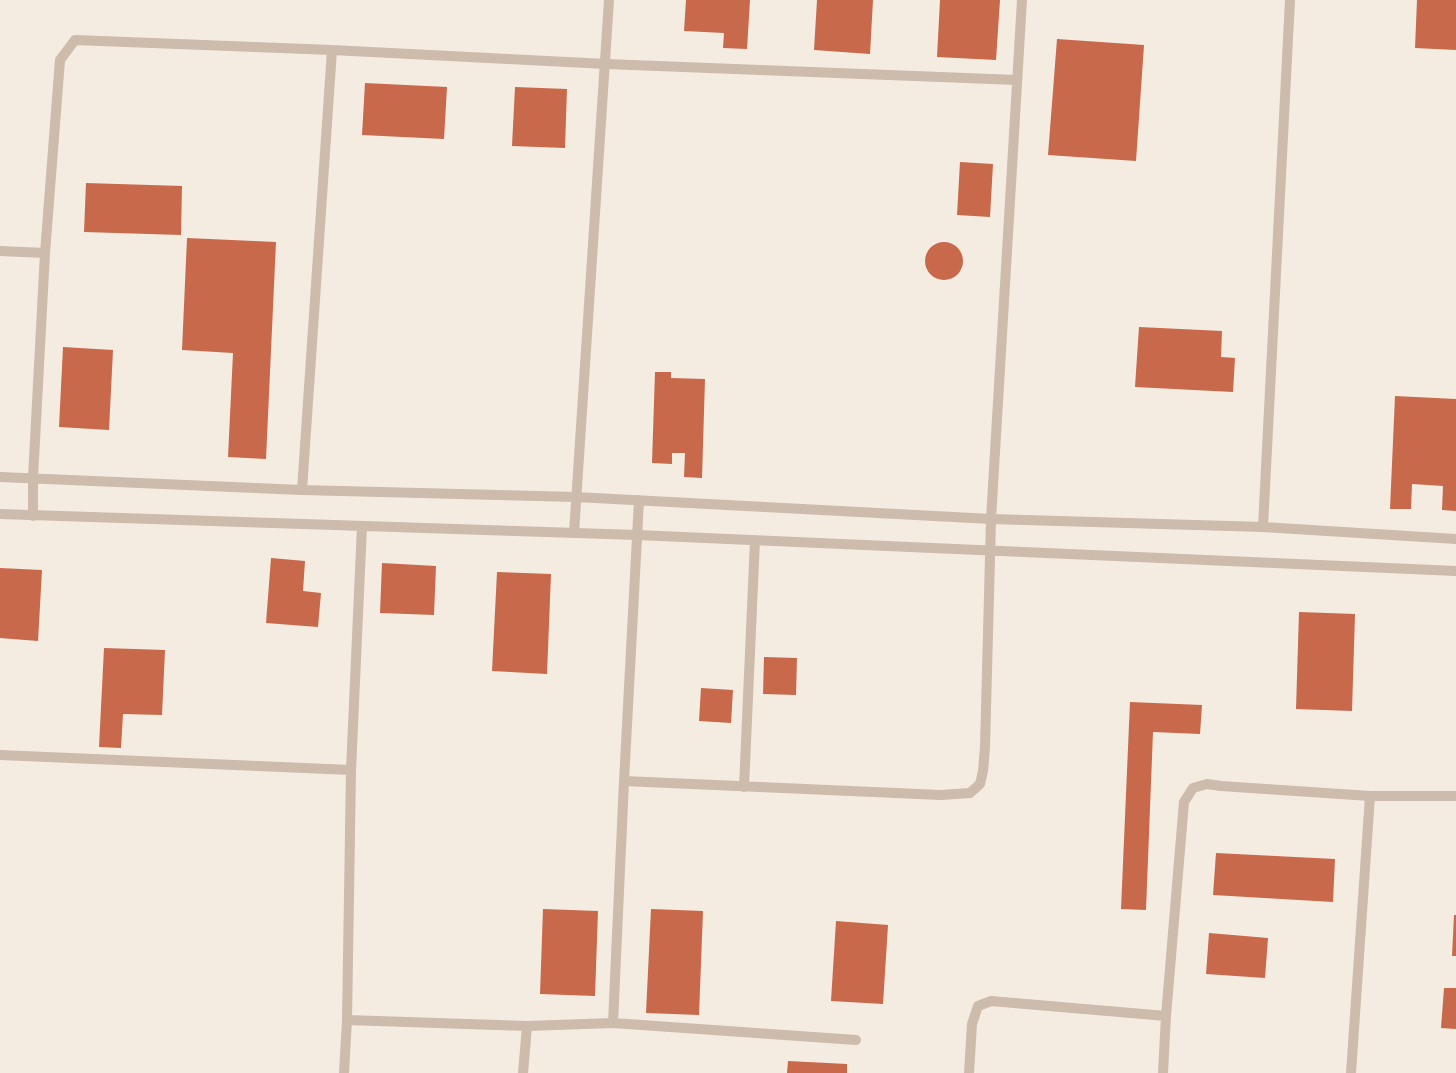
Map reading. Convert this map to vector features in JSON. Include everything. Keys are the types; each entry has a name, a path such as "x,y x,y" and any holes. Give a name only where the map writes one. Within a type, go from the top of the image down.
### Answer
{"street":[{"path":"574,533 606,64 609,0"},
{"path":"624,781 941,795 970,793 980,784 983,771 985,747 991,519 1022,0"},
{"path":"1262,527 1290,0"},
{"path":"33,516 33,478 45,254 60,60 75,40 332,50 606,64 1017,80"},
{"path":"302,490 332,50"},
{"path":"0,252 45,254"},
{"path":"0,477 302,490 576,497 991,519 1262,527 1456,539"},
{"path":"613,1023 639,500"},
{"path":"0,514 638,535 991,549 1456,571"},
{"path":"344,1073 347,1020 351,770 362,526"},
{"path":"744,787 755,540"},
{"path":"0,754 351,770"},
{"path":"1163,1073 1166,1016 1184,802 1193,788 1207,784 1370,796 1456,796"},
{"path":"1351,1073 1370,796"},
{"path":"969,1073 972,1024 978,1006 991,1001 1166,1016"},
{"path":"347,1020 526,1026 613,1023 856,1040"},
{"path":"524,1073 526,1026"}],"building":[{"path":"686,0 750,0 747,49 723,48 724,33 684,31"},
{"path":"817,0 873,0 870,54 814,50"},
{"path":"940,0 1000,0 996,60 937,57"},
{"path":"1417,0 1456,0 1456,50 1415,48"},
{"path":"1057,39 1144,45 1136,161 1048,155"},
{"path":"365,83 447,87 444,139 362,135"},
{"path":"515,87 567,89 565,148 512,146"},
{"path":"960,162 993,164 990,217 957,215"},
{"path":"86,183 182,186 181,235 84,232"},
{"path":"187,238 276,242 266,459 228,457 233,353 182,350"},
{"path":"944,242 954,245 960,251 963,261 960,271 954,277 944,280 934,277 928,271 925,261 928,251 934,245"},
{"path":"1139,327 1222,331 1221,357 1235,358 1233,392 1135,387"},
{"path":"63,347 113,350 109,430 59,427"},
{"path":"655,372 671,372 671,378 705,379 702,478 684,477 685,453 672,453 672,464 652,463"},
{"path":"1395,396 1456,399 1456,511 1442,510 1443,486 1412,484 1411,509 1390,509"},
{"path":"271,558 305,561 303,591 321,593 318,627 266,623"},
{"path":"382,563 436,566 434,615 380,613"},
{"path":"0,568 42,570 38,641 0,638"},
{"path":"497,572 551,574 547,674 492,671"},
{"path":"1299,612 1355,614 1352,711 1296,709"},
{"path":"104,648 165,650 162,715 123,714 121,748 99,747"},
{"path":"764,657 797,658 796,695 763,694"},
{"path":"701,688 733,690 731,723 699,721"},
{"path":"1130,702 1202,705 1200,734 1153,732 1146,910 1121,909"},
{"path":"1216,853 1335,859 1333,902 1213,895"},
{"path":"543,909 598,911 595,996 540,994"},
{"path":"651,909 703,911 699,1015 646,1013"},
{"path":"1454,915 1456,915 1456,956 1452,956"},
{"path":"836,921 888,925 883,1004 831,1001"},
{"path":"1209,933 1268,938 1265,978 1206,974"},
{"path":"1444,988 1456,988 1456,1029 1441,1028"},
{"path":"788,1061 847,1064 847,1073 787,1073"}]}
